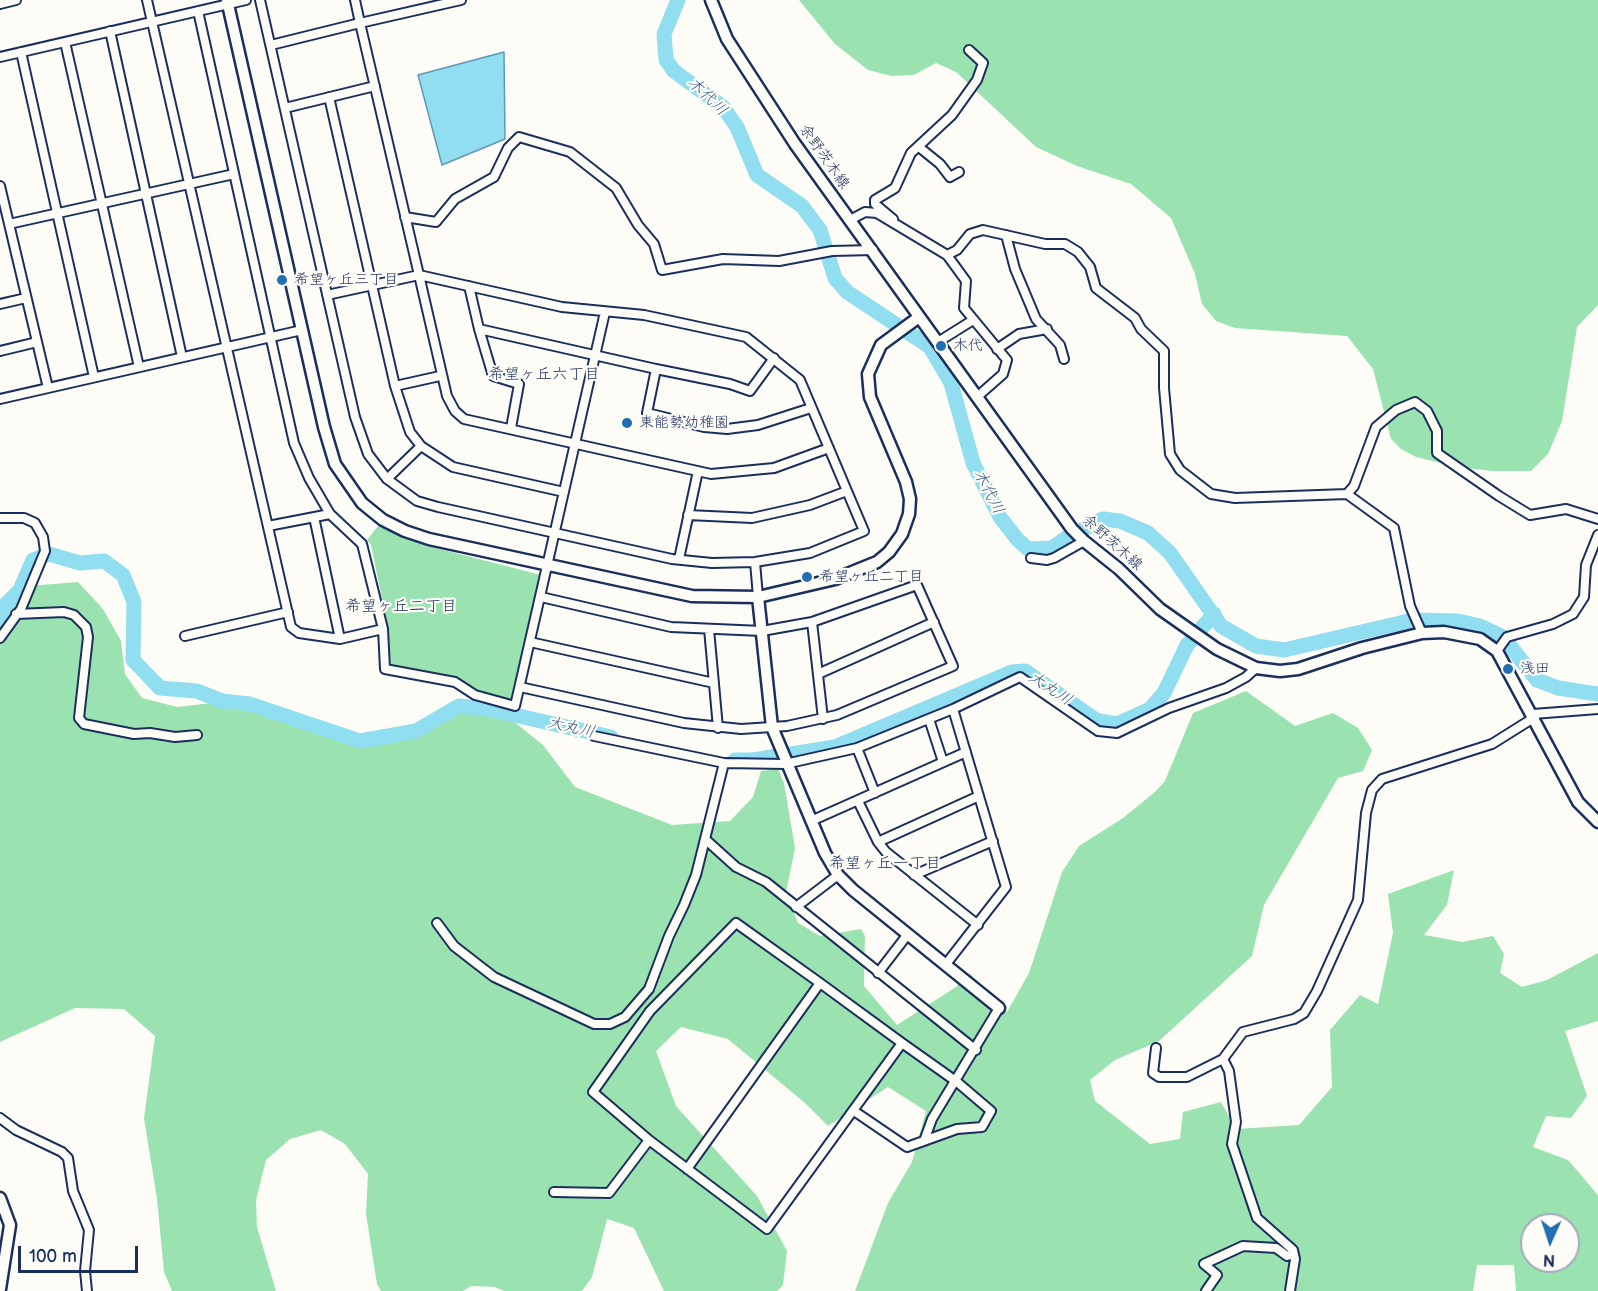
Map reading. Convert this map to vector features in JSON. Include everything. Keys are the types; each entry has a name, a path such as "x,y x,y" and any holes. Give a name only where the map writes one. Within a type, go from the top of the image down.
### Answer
{"street":[{"path":"0,4 16,0"},
{"path":"147,0 291,627 299,633 340,639 383,629"},
{"path":"0,57 198,11 227,2 246,0"},
{"path":"260,0 327,295 361,436 368,454 387,479 417,501 555,533 679,559 712,563 755,562 810,553 864,531 800,380 746,337 644,315 562,307 419,275 327,295"},
{"path":"355,0 440,376 451,406 464,419 711,474 774,468 829,448"},
{"path":"271,45 461,0"},
{"name":"余野茨木線","path":"711,0 727,39 745,67 873,250 917,318 978,396 1072,529 1119,569 1160,609 1239,661 1256,668 1280,671 1298,669 1362,648 1422,633 1463,635 1480,639 1497,651"},
{"path":"227,2 324,427 335,464 362,503 383,520 429,539 665,592 692,596 758,597 835,579 877,562 889,552 902,534 909,514 906,482 874,409 868,387 868,374 881,345 917,318"},
{"path":"198,11 294,443 309,478 330,514 362,544 383,629 385,669 454,682 476,695 516,706 605,312"},
{"path":"110,31 183,357"},
{"path":"64,42 139,367"},
{"path":"898,225 875,204 875,201 895,188 911,153 952,116 977,81 983,63 969,50"},
{"path":"21,52 94,377"},
{"path":"285,108 375,86"},
{"path":"329,97 404,418 421,446 453,467 564,492"},
{"path":"405,217 436,222 454,199 494,177 508,148 519,137 570,152 616,188 638,225 654,244 662,270 723,259 779,261 825,252 873,250"},
{"path":"919,147 940,164 950,177 959,172"},
{"path":"9,224 234,174"},
{"path":"0,186 48,388"},
{"path":"850,220 865,212 871,212 898,225 946,255 966,281 964,308 1007,360 1003,374 978,396"},
{"path":"946,255 957,250 970,234 983,231 1045,244 1065,244 1078,252 1090,267 1096,288 1135,318 1141,329 1164,351 1164,388 1170,454 1180,470 1211,494 1235,498 1347,494 1394,528 1410,606 1422,633"},
{"path":"1006,235 1025,294 1036,319 1060,345 1064,359"},
{"path":"469,286 493,376 519,384 511,428"},
{"path":"0,304 26,298"},
{"path":"938,342 973,320"},
{"path":"479,329 730,384 750,392 774,358"},
{"path":"997,349 1019,334 1047,329"},
{"path":"0,399 302,330"},
{"path":"0,351 37,342"},
{"path":"656,369 647,413 704,427 727,429 758,425 811,408"},
{"path":"395,386 440,376"},
{"path":"1347,494 1354,486 1376,427 1396,410 1415,402 1427,411 1437,431 1437,453 1499,496 1530,515 1566,509 1598,519"},
{"path":"387,479 421,446"},
{"path":"679,559 698,471"},
{"path":"688,515 752,518 810,505 847,491"},
{"path":"268,526 330,514"},
{"path":"314,517 340,639"},
{"path":"0,518 24,518 35,523 43,537 44,554 16,614 0,638"},
{"path":"1598,535 1586,565 1584,597 1573,614 1553,624 1507,637 1497,651 1534,715 1578,802 1598,822"},
{"path":"1031,558 1047,560 1065,553 1082,539"},
{"path":"755,562 772,727 825,853 838,875 999,1008 957,1082 932,1119 924,1141"},
{"path":"520,687 684,723 718,728 772,727 837,715 953,666 917,585 812,622 762,630 671,627 540,597"},
{"path":"16,614 64,612 74,615 86,627 88,637 80,718 84,724 134,734 150,733 175,737 197,735"},
{"path":"185,636 288,612"},
{"path":"812,622 823,719"},
{"path":"818,674 934,622"},
{"path":"709,629 718,728"},
{"path":"530,642 714,683"},
{"path":"594,736 724,763 784,759 857,748 953,709 1020,677 1098,731 1117,733 1169,708 1226,688 1246,677 1256,668"},
{"path":"946,964 1006,887 953,709"},
{"path":"1156,1048 1153,1073 1159,1077 1187,1077 1223,1059 1243,1032 1294,1019 1304,1013 1317,991 1358,900 1366,813 1372,790 1382,779 1491,744 1534,715 1598,709"},
{"path":"929,718 943,762"},
{"path":"857,748 875,793"},
{"path":"811,821 966,752"},
{"path":"438,923 454,946 494,977 594,1024 610,1024 625,1017 649,989 669,936 684,905 705,839 724,763"},
{"path":"878,842 979,796"},
{"path":"858,801 878,842 914,875 978,925"},
{"path":"705,839 736,867 766,882 976,1050"},
{"path":"914,875 993,842"},
{"path":"796,907 838,875"},
{"path":"854,1111 907,1147 957,1129 982,1127 991,1111 957,1082 902,1042 820,983 736,923 650,1011 593,1092 687,1170 767,1229 902,1042"},
{"path":"878,972 908,933"},
{"path":"687,1170 820,983"},
{"path":"1223,1059 1229,1071 1236,1122 1232,1144 1257,1218 1293,1250 1290,1291"},
{"path":"0,1118 16,1130 62,1152 68,1158 73,1191 89,1230 85,1271 87,1291"},
{"path":"554,1192 609,1193 649,1140"},
{"path":"0,1198 10,1225 0,1289"},
{"path":"1206,1291 1217,1275 1204,1263 1243,1246 1276,1248 1287,1256 1294,1254"}],"green space":[{"path":"799,0 1598,0 1598,305 1577,327 1562,421 1548,454 1531,471 1493,471 1457,467 1416,457 1401,449 1391,439 1373,369 1347,336 1235,328 1216,321 1202,304 1195,274 1171,218 1131,184 1077,166 1036,147 956,72 936,63 914,75 892,76 868,70 835,44"},
{"path":"378,526 432,547 541,575 514,700 477,693 460,680 451,677 392,667 389,662 386,618 371,545 367,540"},
{"path":"78,582 103,609 121,641 125,674 142,698 177,707 212,703 351,734 388,734 487,700 543,745 575,787 672,825 730,821 753,797 761,771 778,769 784,783 795,848 786,892 798,923 820,936 861,929 865,936 864,986 897,1025 956,987 969,973 1007,1012 1029,973 1062,872 1079,846 1123,818 1165,781 1193,713 1246,691 1295,726 1333,713 1358,728 1372,750 1363,771 1338,778 1264,905 1252,956 1159,1041 1115,1060 1090,1080 1095,1101 1150,1144 1180,1139 1183,1112 1221,1102 1236,1129 1299,1125 1332,1087 1330,1030 1360,995 1378,1004 1393,933 1388,894 1454,870 1447,905 1424,935 1462,942 1493,936 1504,954 1500,973 1522,987 1547,980 1598,953 1598,1021 1565,1031 1587,1096 1571,1118 1546,1116 1533,1147 1568,1160 1598,1195 1598,1291 1516,1291 1514,1265 1477,1265 1473,1291 855,1291 888,1203 912,1162 926,1111 888,1087 828,1126 805,1103 728,1039 681,1027 656,1051 676,1106 757,1196 787,1251 783,1285 777,1291 664,1291 634,1228 607,1219 592,1277 582,1291 504,1291 495,1287 471,1286 463,1291 381,1291 377,1284 366,1214 368,1174 345,1144 321,1130 290,1139 266,1160 256,1200 257,1227 276,1291 172,1291 164,1272 157,1199 144,1118 155,1036 124,1009 75,1008 0,1042 0,612 29,586"}],"water":[{"path":"504,52 505,139 442,165 418,75"}],"waterway":[{"name":"木代川","path":"678,0 664,34 666,60 674,71 723,107 737,127 757,175 802,206 820,230 835,278 847,292 930,347 951,383 973,463 1000,517 1028,549 1052,548 1103,519 1120,521 1148,533 1170,553 1221,626 1256,646 1284,650 1413,620 1458,621 1480,626 1503,637 1537,680 1558,688 1598,694"},
{"name":"大丸川","path":"0,632 0,616 5,605 20,590 33,560 49,554 80,563 104,561 123,575 134,602 133,660 160,688 197,691 222,701 250,704 360,741 416,731 459,706 488,709 611,737"},
{"name":"大丸川","path":"735,760 753,760 835,747 1012,672 1025,671 1096,720 1117,724 1150,709 1164,693 1187,645 1214,614"}],"place":[{"name":"希望ヶ丘三丁目","path":"282,280"},
{"name":"木代","path":"941,346"},
{"name":"東能勢幼稚園","path":"627,423"},
{"name":"希望ヶ丘二丁目","path":"807,577"},
{"name":"浅田","path":"1508,669"}],"district":[{"name":"希望ヶ丘六丁目","path":"544,375"},
{"name":"希望ヶ丘二丁目","path":"401,607"},
{"name":"希望ヶ丘一丁目","path":"885,864"}]}
